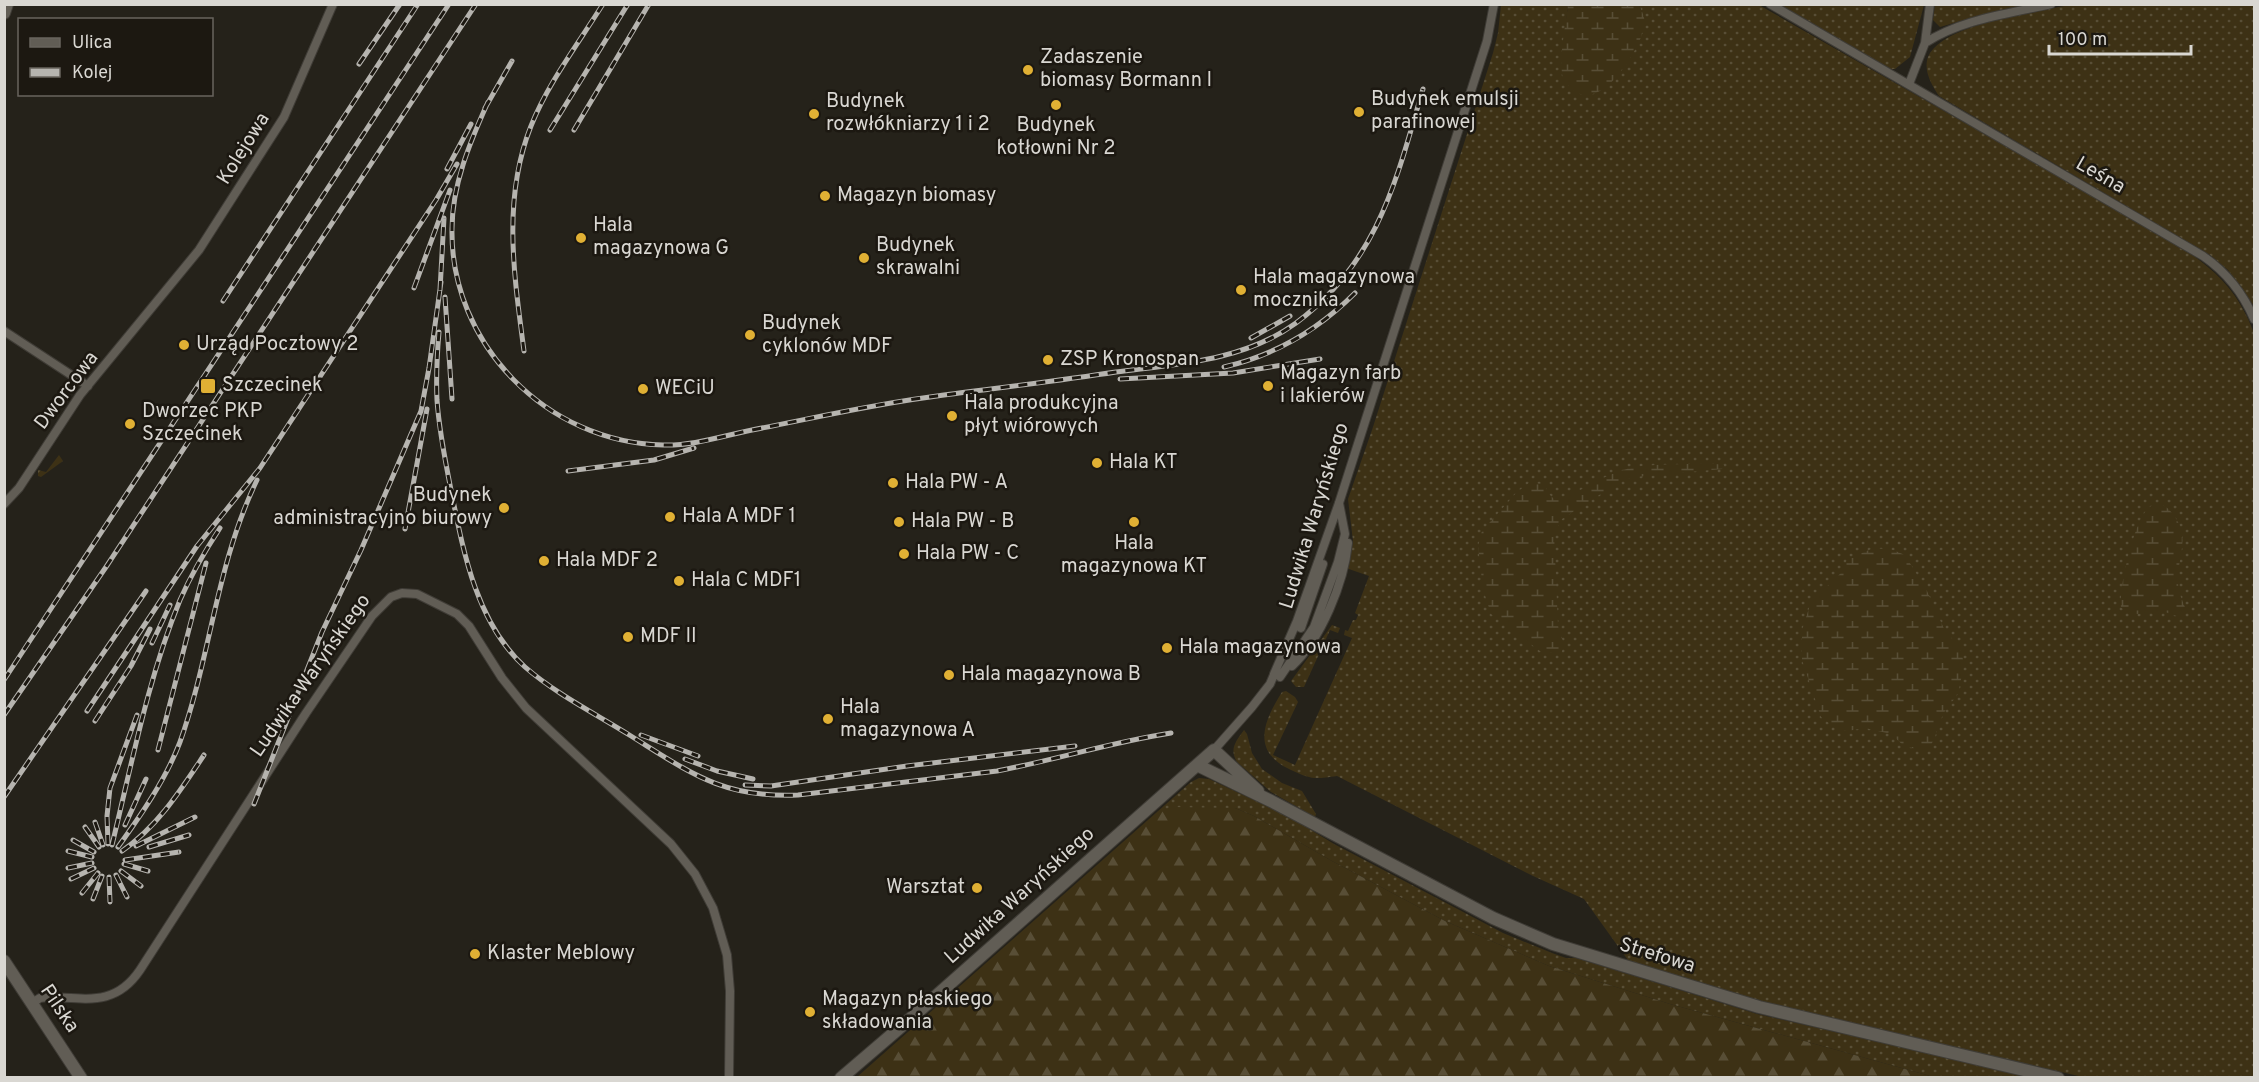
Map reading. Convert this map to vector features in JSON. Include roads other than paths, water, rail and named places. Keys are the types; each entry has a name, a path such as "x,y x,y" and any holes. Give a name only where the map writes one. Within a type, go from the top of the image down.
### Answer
{"street":[{"path":"4,13 7,4"},
{"name":"Kolejowa","path":"160,299 199,250 284,117 333,4"},
{"name":"Ludwika Waryńskiego","path":"841,1077 917,1013 1214,750 1277,676 1300,630 1312,599 1328,547 1327,535 1487,40 1494,4"},
{"name":"Leśna","path":"1770,4 2203,256 2230,280 2247,303 2254,319"},
{"path":"1909,84 1925,43 1930,4"},
{"path":"1925,43 1957,27 2051,4"},
{"name":"Dworcowa","path":"4,504 19,488 88,386 160,299"},
{"path":"4,331 88,386"},
{"path":"1277,676 1318,617 1346,534 1339,503"},
{"name":"Ludwika Waryńskiego","path":"32,1003 47,997 107,997 127,987 141,970 306,713 372,615 385,601 395,595 417,594 457,614 469,626 514,694 535,719 659,832 684,858 695,874 713,908 727,955 730,992 729,1077"},
{"name":"Strefowa","path":"1214,750 1239,775 1271,801"},
{"name":"Strefowa","path":"1197,765 1271,801 1493,918 1553,944 1759,1007 2058,1077"},
{"name":"Pilska","path":"4,961 81,1077"}],"railway":[{"path":"359,64 400,4"},
{"path":"223,301 418,4"},
{"path":"4,680 449,4"},
{"path":"4,715 106,567 476,4"},
{"path":"524,351 513,237 516,181 522,154 531,126 546,94 603,4"},
{"path":"550,130 628,4"},
{"path":"574,130 649,4"},
{"path":"485,108 512,61"},
{"path":"488,102 459,180 452,229 456,271 468,311 487,347 513,379 545,406 581,427 621,440 674,445 914,399 1210,359 1255,346 1296,323 1324,299 1347,274 1380,218 1393,187 1423,89"},
{"path":"447,169 471,124"},
{"path":"87,711 197,546 260,468 436,200 457,164"},
{"path":"414,288 450,190"},
{"path":"440,290 444,218"},
{"path":"254,804 322,632 361,550 421,411 441,282"},
{"path":"1224,367 1261,356 1311,330 1355,293"},
{"path":"445,297 452,399"},
{"path":"1251,338 1290,316"},
{"path":"439,332 437,400 444,456 467,561 483,607 494,629 525,667 550,686 672,762 728,788 772,795 798,795 997,771 1171,733"},
{"path":"1120,379 1233,373 1320,359"},
{"path":"405,529 427,409"},
{"path":"568,471 654,460 694,448"},
{"path":"118,847 160,783 180,742 191,709 232,545 257,480"},
{"path":"112,845 142,721 169,630 189,581 220,528"},
{"path":"158,750 206,563"},
{"path":"4,797 146,591"},
{"path":"152,643 170,605"},
{"path":"95,721 131,666 150,629"},
{"path":"108,844 107,816 110,788 137,715"},
{"path":"641,735 698,756"},
{"path":"745,785 771,786 907,766 1075,746"},
{"path":"122,851 147,831 177,795 204,755"},
{"path":"685,759 717,771 753,779"},
{"path":"125,825 146,779"},
{"path":"136,846 195,817"},
{"path":"95,822 103,845"},
{"path":"85,827 99,847"},
{"path":"149,847 189,835"},
{"path":"73,840 94,852"},
{"path":"68,851 92,857"},
{"path":"125,860 179,852"},
{"path":"68,868 92,863"},
{"path":"124,864 148,871"},
{"path":"71,879 94,868"},
{"path":"121,871 141,886"},
{"path":"82,893 98,873"},
{"path":"116,875 127,897"},
{"path":"93,899 102,876"},
{"path":"109,877 110,902"}],"place":[{"name":"Zadaszenie biomasy Bormann I","path":"1028,70"},
{"name":"Budynek kotłowni Nr 2","path":"1056,105"},
{"name":"Budynek emulsji parafinowej","path":"1359,112"},
{"name":"Budynek rozwłókniarzy 1 i 2","path":"814,114"},
{"name":"Magazyn biomasy","path":"825,196"},
{"name":"Hala magazynowa G","path":"581,238"},
{"name":"Budynek skrawalni","path":"864,258"},
{"name":"Hala magazynowa mocznika","path":"1241,290"},
{"name":"Budynek cyklonów MDF","path":"750,335"},
{"name":"Urząd Pocztowy 2","path":"184,345"},
{"name":"ZSP Kronospan","path":"1048,360"},
{"name":"Szczecinek","path":"208,386"},
{"name":"Magazyn farb i lakierów","path":"1268,386"},
{"name":"WECiU","path":"643,389"},
{"name":"Hala produkcyjna płyt wiórowych","path":"952,416"},
{"name":"Dworzec PKP Szczecinek","path":"130,424"},
{"name":"Hala KT","path":"1097,463"},
{"name":"Hala PW - A","path":"893,483"},
{"name":"Budynek administracyjno biurowy","path":"504,508"},
{"name":"Hala A MDF 1","path":"670,517"},
{"name":"Hala PW - B","path":"899,522"},
{"name":"Hala magazynowa KT","path":"1134,522"},
{"name":"Hala PW - C","path":"904,554"},
{"name":"Hala MDF 2","path":"544,561"},
{"name":"Hala C MDF1","path":"679,581"},
{"name":"MDF II","path":"628,637"},
{"name":"Hala magazynowa","path":"1167,648"},
{"name":"Hala magazynowa B","path":"949,675"},
{"name":"Hala magazynowa A","path":"828,719"},
{"name":"Warsztat","path":"977,888"},
{"name":"Klaster Meblowy","path":"475,954"},
{"name":"Magazyn płaskiego składowania","path":"810,1012"}]}
